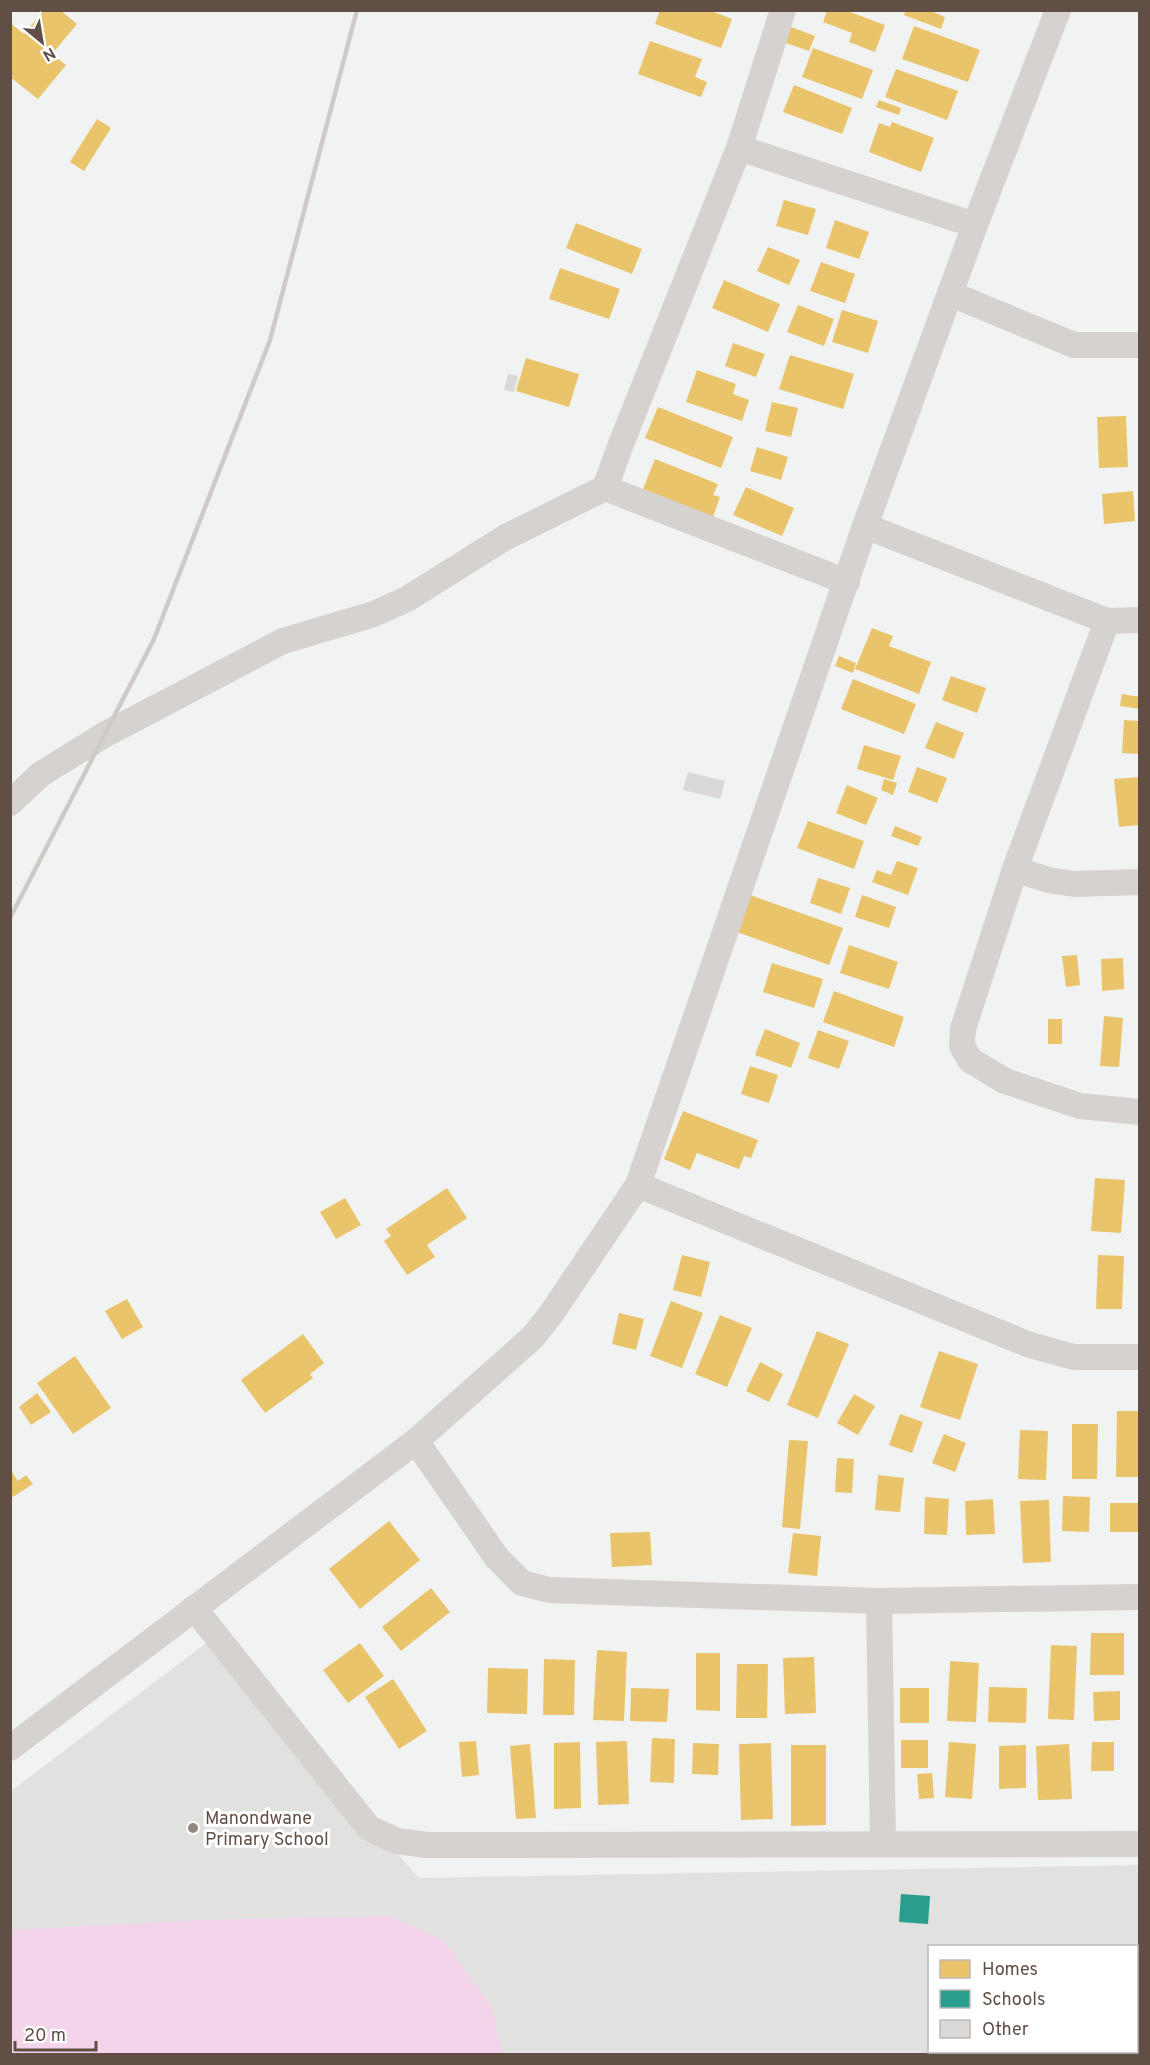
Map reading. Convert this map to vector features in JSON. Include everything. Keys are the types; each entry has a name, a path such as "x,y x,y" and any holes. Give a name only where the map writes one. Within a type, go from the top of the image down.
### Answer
{"street":[{"path":"10,803 40,774 104,735 251,657 283,641 374,614 407,599 506,537 606,488 621,444 739,148 783,10"},
{"path":"10,1748 416,1441 534,1337 638,1185 865,526 975,225 1059,10"},
{"path":"739,148 975,225"},
{"path":"951,294 1074,345 1140,345"},
{"path":"606,488 847,582"},
{"path":"865,526 1107,621 1140,620"},
{"path":"1107,621 1015,869 963,1029 962,1046 970,1060 1005,1082 1080,1106 1140,1112"},
{"path":"1015,869 1047,880 1074,884 1140,882"},
{"path":"638,1185 1030,1345 1074,1357 1140,1357"},
{"path":"416,1441 496,1558 522,1583 549,1590 879,1601 1140,1597"},
{"path":"879,1601 883,1844"},
{"path":"194,1608 369,1828 397,1841 428,1845 1140,1844"}],"shaded area":[{"name":"Manondwane Primary School","path":"209,1641 419,1878 1139,1865 1139,2054 11,2054 11,1791"},
{"path":"389,1916 443,1940 491,2006 503,2054 11,2054 11,1930 207,1920"}],"building: Homes":[{"path":"44,10 60,10 77,24 52,54 66,65 38,99 10,77 10,23 24,34"},
{"path":"660,10 709,10 732,19 721,48 655,24"},
{"path":"827,10 851,10 850,12 885,25 875,52 849,42 852,33 823,22"},
{"path":"906,10 928,10 945,17 941,29 904,15"},
{"path":"914,26 980,50 968,82 902,59"},
{"path":"791,27 815,36 809,51 786,43"},
{"path":"650,41 702,59 695,77 707,82 701,97 638,74"},
{"path":"813,48 873,70 862,99 802,77"},
{"path":"896,69 958,91 947,120 885,97"},
{"path":"794,85 852,108 842,134 783,112"},
{"path":"879,100 901,108 899,115 876,107"},
{"path":"97,119 111,128 84,171 70,162"},
{"path":"892,122 934,138 921,172 869,152 879,123 890,127"},
{"path":"784,200 816,209 808,235 776,226"},
{"path":"835,220 869,232 859,259 826,248"},
{"path":"576,223 642,249 632,274 566,248"},
{"path":"768,247 800,260 789,285 757,271"},
{"path":"821,262 855,274 845,303 810,291"},
{"path":"560,268 620,289 609,319 549,299"},
{"path":"724,280 780,304 768,332 712,308"},
{"path":"798,305 834,319 824,346 787,332"},
{"path":"842,310 878,321 868,353 832,342"},
{"path":"733,343 765,354 756,377 725,366"},
{"path":"790,355 854,374 843,409 779,389"},
{"path":"526,358 579,374 569,407 516,391"},
{"path":"697,370 736,384 733,394 749,400 742,421 686,402"},
{"path":"772,402 798,408 791,437 765,431"},
{"path":"658,407 733,437 721,468 645,438"},
{"path":"1126,416 1128,467 1099,468 1097,417"},
{"path":"757,447 788,457 781,480 750,471"},
{"path":"655,459 718,484 713,495 720,497 713,517 643,489"},
{"path":"746,487 794,508 782,536 733,515"},
{"path":"1133,491 1135,521 1104,524 1102,494"},
{"path":"872,628 893,636 889,646 931,662 919,694 855,669"},
{"path":"839,656 856,663 853,673 835,666"},
{"path":"951,676 986,688 977,713 942,700"},
{"path":"853,679 916,704 904,734 841,709"},
{"path":"1122,694 1140,697 1140,709 1120,706"},
{"path":"1124,720 1140,721 1140,754 1122,753"},
{"path":"936,722 964,733 954,759 925,748"},
{"path":"864,745 901,756 893,780 857,769"},
{"path":"917,767 947,778 937,803 908,792"},
{"path":"1140,777 1140,825 1119,827 1114,779"},
{"path":"884,779 897,783 893,795 881,790"},
{"path":"847,785 878,798 866,825 836,813"},
{"path":"808,821 864,841 854,869 797,848"},
{"path":"895,826 922,837 918,846 891,836"},
{"path":"897,861 918,868 908,895 872,882 877,870 891,875"},
{"path":"818,878 850,888 841,914 810,903"},
{"path":"750,895 843,928 829,965 737,932"},
{"path":"862,895 896,907 889,928 855,917"},
{"path":"849,945 898,962 889,989 840,973"},
{"path":"1077,955 1080,985 1066,987 1062,956"},
{"path":"1123,958 1124,989 1102,991 1101,959"},
{"path":"772,963 823,979 814,1008 763,992"},
{"path":"834,991 904,1017 894,1047 823,1022"},
{"path":"1104,1016 1123,1018 1119,1067 1100,1066"},
{"path":"1048,1019 1062,1019 1062,1044 1048,1044"},
{"path":"765,1029 800,1043 791,1068 755,1055"},
{"path":"818,1030 849,1041 839,1069 808,1058"},
{"path":"750,1066 778,1075 769,1103 741,1094"},
{"path":"683,1111 758,1140 751,1158 744,1156 739,1169 697,1153 690,1170 664,1159"},
{"path":"1095,1178 1125,1180 1121,1233 1091,1231"},
{"path":"447,1188 467,1218 427,1245 435,1257 407,1275 384,1241 391,1236 386,1229"},
{"path":"345,1198 361,1225 336,1239 320,1212"},
{"path":"682,1255 710,1262 701,1297 673,1290"},
{"path":"1098,1255 1124,1256 1122,1309 1096,1309"},
{"path":"127,1299 143,1327 122,1339 105,1311"},
{"path":"671,1301 703,1313 682,1368 650,1356"},
{"path":"619,1313 644,1319 636,1350 612,1344"},
{"path":"720,1315 752,1328 727,1387 695,1374"},
{"path":"817,1331 849,1344 818,1418 787,1405"},
{"path":"303,1334 324,1363 310,1374 313,1378 265,1413 241,1380"},
{"path":"939,1351 978,1364 960,1420 920,1407"},
{"path":"75,1356 111,1408 73,1434 37,1383"},
{"path":"760,1362 783,1374 769,1402 746,1391"},
{"path":"37,1393 51,1412 31,1425 19,1407"},
{"path":"854,1394 875,1406 858,1435 837,1423"},
{"path":"1117,1411 1140,1411 1140,1477 1116,1477"},
{"path":"900,1414 923,1422 912,1453 889,1445"},
{"path":"1072,1424 1098,1424 1097,1479 1072,1479"},
{"path":"1020,1430 1048,1431 1046,1480 1018,1479"},
{"path":"944,1434 966,1443 955,1472 932,1463"},
{"path":"789,1440 808,1441 800,1529 782,1527"},
{"path":"837,1458 854,1459 852,1493 835,1492"},
{"path":"10,1469 18,1481 26,1475 33,1484 11,1498"},
{"path":"878,1475 904,1478 900,1512 875,1510"},
{"path":"1063,1496 1090,1497 1089,1532 1062,1531"},
{"path":"925,1497 949,1499 947,1535 924,1534"},
{"path":"993,1499 995,1534 966,1535 965,1501"},
{"path":"1049,1500 1051,1562 1023,1563 1020,1501"},
{"path":"1110,1503 1140,1503 1140,1532 1110,1532"},
{"path":"389,1521 420,1560 360,1609 329,1569"},
{"path":"650,1532 652,1565 612,1567 610,1533"},
{"path":"793,1533 821,1536 817,1576 788,1573"},
{"path":"431,1588 450,1612 401,1651 382,1627"},
{"path":"1091,1633 1124,1633 1124,1675 1090,1675"},
{"path":"360,1643 384,1676 348,1703 323,1670"},
{"path":"1051,1645 1077,1646 1074,1720 1048,1719"},
{"path":"597,1650 627,1652 624,1721 593,1720"},
{"path":"696,1653 720,1653 720,1711 696,1710"},
{"path":"814,1657 816,1713 785,1714 783,1658"},
{"path":"544,1659 575,1660 574,1715 543,1715"},
{"path":"950,1661 979,1663 976,1722 947,1721"},
{"path":"737,1664 768,1664 767,1718 736,1718"},
{"path":"488,1668 528,1669 527,1714 487,1713"},
{"path":"393,1679 427,1731 399,1749 365,1697"},
{"path":"989,1687 1027,1688 1026,1723 988,1722"},
{"path":"631,1688 669,1689 667,1722 630,1721"},
{"path":"900,1688 929,1688 929,1723 900,1723"},
{"path":"1120,1691 1120,1720 1094,1721 1093,1692"},
{"path":"652,1738 675,1739 674,1783 650,1782"},
{"path":"901,1740 928,1740 928,1768 901,1768"},
{"path":"476,1741 479,1775 462,1777 459,1742"},
{"path":"627,1741 629,1804 598,1805 596,1742"},
{"path":"580,1742 581,1808 554,1809 554,1743"},
{"path":"949,1742 976,1744 972,1799 945,1797"},
{"path":"1092,1742 1114,1742 1114,1771 1091,1771"},
{"path":"693,1743 719,1744 718,1775 692,1774"},
{"path":"771,1743 773,1819 741,1820 739,1744"},
{"path":"530,1744 536,1818 516,1819 510,1746"},
{"path":"1069,1744 1072,1799 1038,1800 1036,1746"},
{"path":"791,1745 826,1745 826,1825 791,1826"},
{"path":"1026,1745 1026,1788 999,1789 999,1746"},
{"path":"932,1773 934,1798 919,1799 917,1774"}],"building: Schools":[{"path":"901,1894 930,1896 928,1924 899,1922"}],"building: Other":[{"path":"508,374 518,376 514,392 504,390"},
{"path":"688,772 725,781 720,799 683,790"}],"railway":[{"path":"10,918 154,639 270,340 357,10"}],"place":[{"name":"Manondwane Primary School","path":"193,1828"}]}
